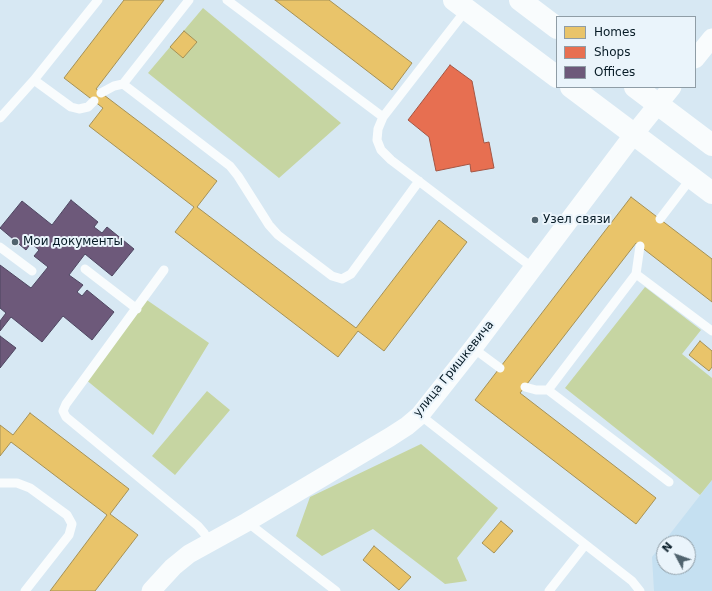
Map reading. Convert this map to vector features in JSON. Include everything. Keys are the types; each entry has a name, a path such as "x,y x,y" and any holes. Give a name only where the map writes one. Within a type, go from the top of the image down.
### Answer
{"street":[{"path":"520,0 556,27"},
{"path":"460,5 556,76"},
{"path":"696,58 712,38"},
{"path":"572,88 712,193"},
{"path":"636,88 712,145"},
{"name":"улица Гришкевича","path":"151,591 173,567 188,554 247,522 390,437 420,415 473,348 634,134 671,88"}],"lane":[{"path":"0,118 34,80 98,0"},
{"path":"101,93 114,86 124,84 189,0"},
{"path":"227,0 383,117"},
{"path":"460,5 383,117 378,129 377,140 381,150 391,160 533,268"},
{"path":"34,80 71,107 79,109 88,107 94,101"},
{"path":"124,84 230,166 269,225 278,235 332,276 342,280 351,274 419,182"},
{"path":"660,219 692,177"},
{"path":"548,390 636,274 640,246"},
{"path":"0,247 32,271"},
{"path":"85,269 136,308"},
{"path":"164,270 66,404 63,411 66,417 198,526 209,542"},
{"path":"636,274 712,331"},
{"path":"473,348 500,368"},
{"path":"525,387 536,390 548,390 669,482"},
{"path":"420,415 632,581 640,591"},
{"path":"0,482 17,483 30,488 67,515 72,524 69,535 25,591"},
{"path":"247,522 336,591"},
{"path":"548,591 585,545"}],"shaded area":[{"path":"712,480 712,591 654,591 652,557 656,552 656,575 696,575 696,535 669,535"}],"green space":[{"path":"203,8 341,123 279,178 148,73"},
{"path":"645,287 701,330 682,354 712,378 712,480 700,495 565,388"},
{"path":"144,298 209,343 153,435 85,379"},
{"path":"207,391 230,410 175,475 152,456"},
{"path":"421,444 498,508 457,558 467,581 445,584 373,529 322,556 296,536 310,497"}],"building: Homes":[{"path":"124,0 164,0 96,89 217,181 197,207 356,328 439,220 467,242 384,351 358,331 338,357 175,232 194,207 89,126 103,108 64,78"},
{"path":"275,0 329,0 412,63 392,90"},
{"path":"184,31 197,42 183,58 170,47"},
{"path":"631,197 712,259 712,302 636,243 520,393 656,498 636,524 475,400"},
{"path":"700,341 712,351 712,367 709,371 689,355"},
{"path":"30,413 129,489 110,514 138,535 95,591 50,591 107,515 11,442 0,456 0,425 13,435"},
{"path":"501,521 513,531 494,553 482,543"},
{"path":"374,546 411,577 399,590 363,560"}],"building: Shops":[{"path":"450,65 472,81 484,143 489,142 494,168 471,172 470,164 436,171 429,137 408,120"}],"building: Offices":[{"path":"71,200 98,222 94,227 102,233 107,227 134,249 112,276 85,254 69,275 83,285 77,292 82,296 87,290 114,312 92,340 63,316 42,342 11,317 0,331 0,321 6,313 0,308 0,265 31,288 48,267 34,256 39,250 31,243 26,250 0,228 22,201 52,225"},
{"path":"0,336 16,348 0,368"}],"place":[{"name":"Узел связи","path":"535,220"},
{"name":"Мои документы","path":"15,242"}]}
